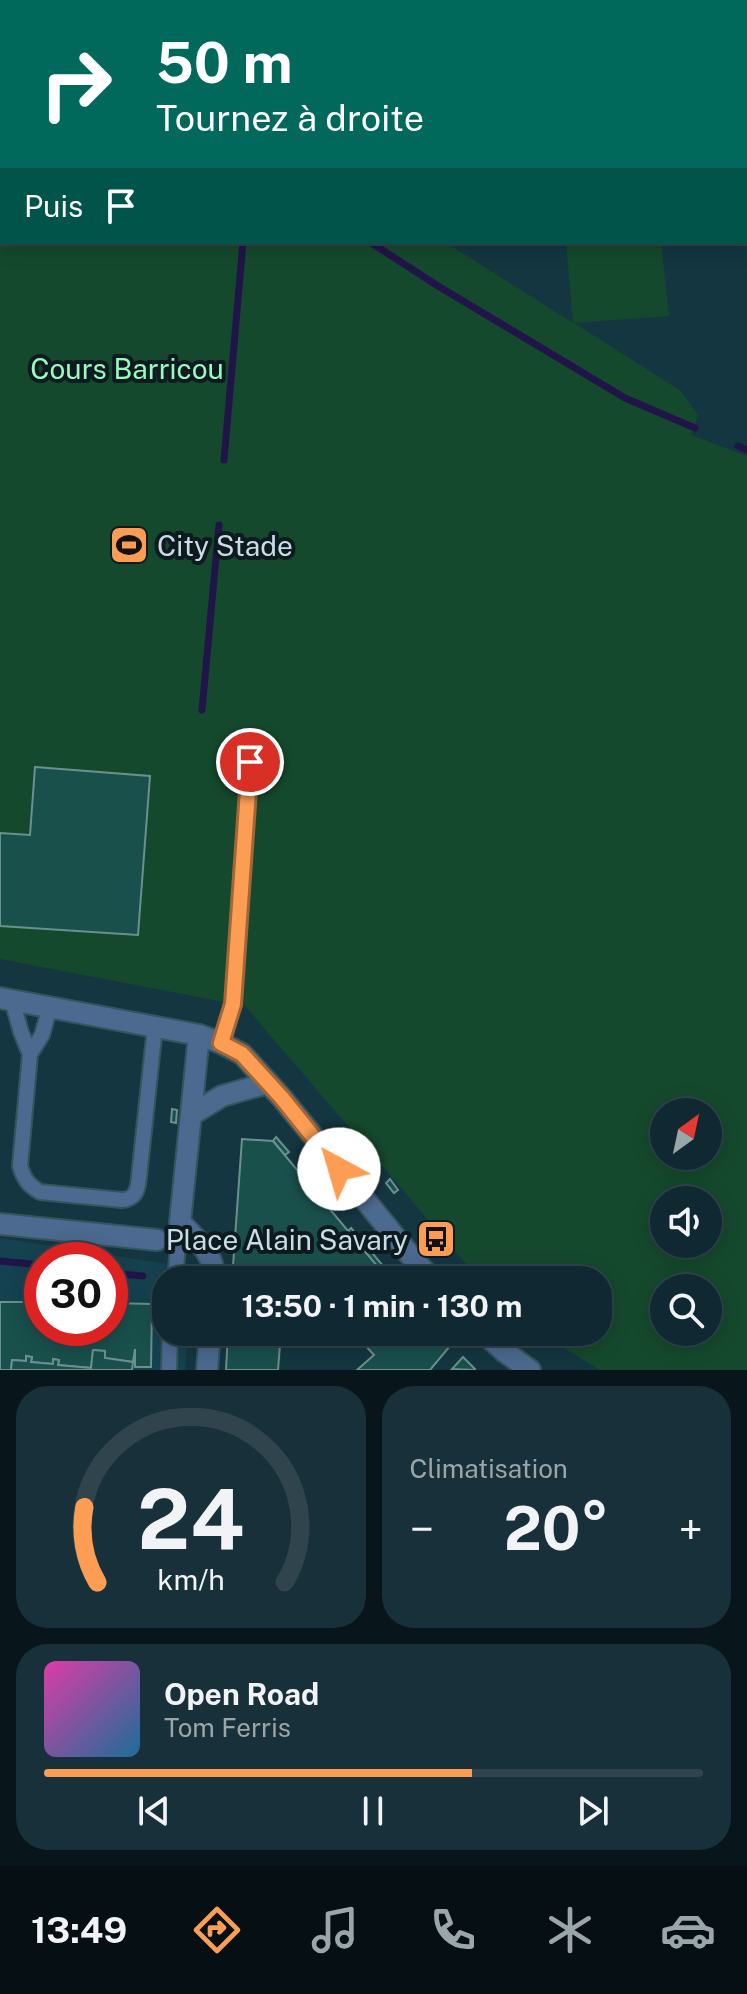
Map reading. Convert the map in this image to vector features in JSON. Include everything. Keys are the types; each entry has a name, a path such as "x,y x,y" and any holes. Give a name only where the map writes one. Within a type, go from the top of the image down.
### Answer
{"street":[{"path":"6,999 199,1035 242,1054 420,1266"},
{"path":"199,1035 180,1222 208,1251 213,1266"},
{"path":"191,1115 222,1096 268,1083"},
{"path":"0,1224 157,1240"},
{"path":"207,1370 209,1346"},
{"path":"498,1346 530,1370"}],"lane":[{"path":"221,1043 233,1004 250,762"},
{"path":"6,999 30,1054"},
{"path":"50,1007 42,1035 30,1054 20,1166 25,1180 40,1192 128,1200 135,1195 139,1182 155,1027"},
{"path":"176,1266 180,1222"},
{"path":"169,1370 170,1346"}],"shaded area":[{"path":"0,1238 26,1242 24,1346 128,1346 128,1258 180,1266 152,1266 152,1346 187,1346 185,1370 0,1370"}],"green space":[{"name":"Cours Barricou","path":"0,244 448,244 573,323 566,244 661,244 669,316 574,323 681,391 698,415 691,435 747,456 747,1370 600,1370 561,1346 612,1346 612,1266 468,1266 245,1006 0,959"}],"building":[{"path":"35,767 150,776 138,935 0,926 0,833 30,835"},
{"path":"172,1109 177,1110 176,1123 171,1122"},
{"path":"349,1130 357,1140 353,1143 345,1133"},
{"path":"276,1137 289,1152 285,1155 273,1141"},
{"path":"242,1139 273,1141 377,1266 233,1266"},
{"path":"390,1179 398,1190 394,1193 386,1183"},
{"path":"351,1228 383,1266 377,1266 348,1231"},
{"path":"435,1233 443,1243 439,1246 431,1236"},
{"path":"0,1302 24,1302 24,1346 128,1346 128,1303 152,1304 151,1367 135,1367 135,1349 133,1362 105,1358 105,1351 93,1350 91,1368 58,1365 59,1360 53,1359 53,1364 31,1362 32,1357 26,1356 26,1361 12,1360 11,1370 0,1370"},
{"path":"227,1346 280,1346 278,1370 226,1370"},
{"path":"366,1346 450,1346 430,1370 357,1370 374,1355"},
{"path":"93,1350 105,1351 105,1358 133,1362 132,1370 11,1370 12,1360 26,1361 26,1356 32,1357 31,1362 53,1364 53,1359 59,1360 58,1365 91,1368"},
{"path":"463,1357 475,1369 474,1370 452,1369"}],"waterway":[{"path":"224,460 243,244"},
{"path":"373,244 625,398 695,428"},
{"path":"738,446 747,450"},
{"path":"202,710 219,525"},
{"path":"0,1261 24,1263"},
{"path":"128,1275 143,1276"}],"place":[{"name":"City Stade","path":"129,545"},
{"name":"Place Alain Savary","path":"436,1239"}],"route":[{"path":"250,762 233,1004 221,1043 242,1054 339,1169"}]}
